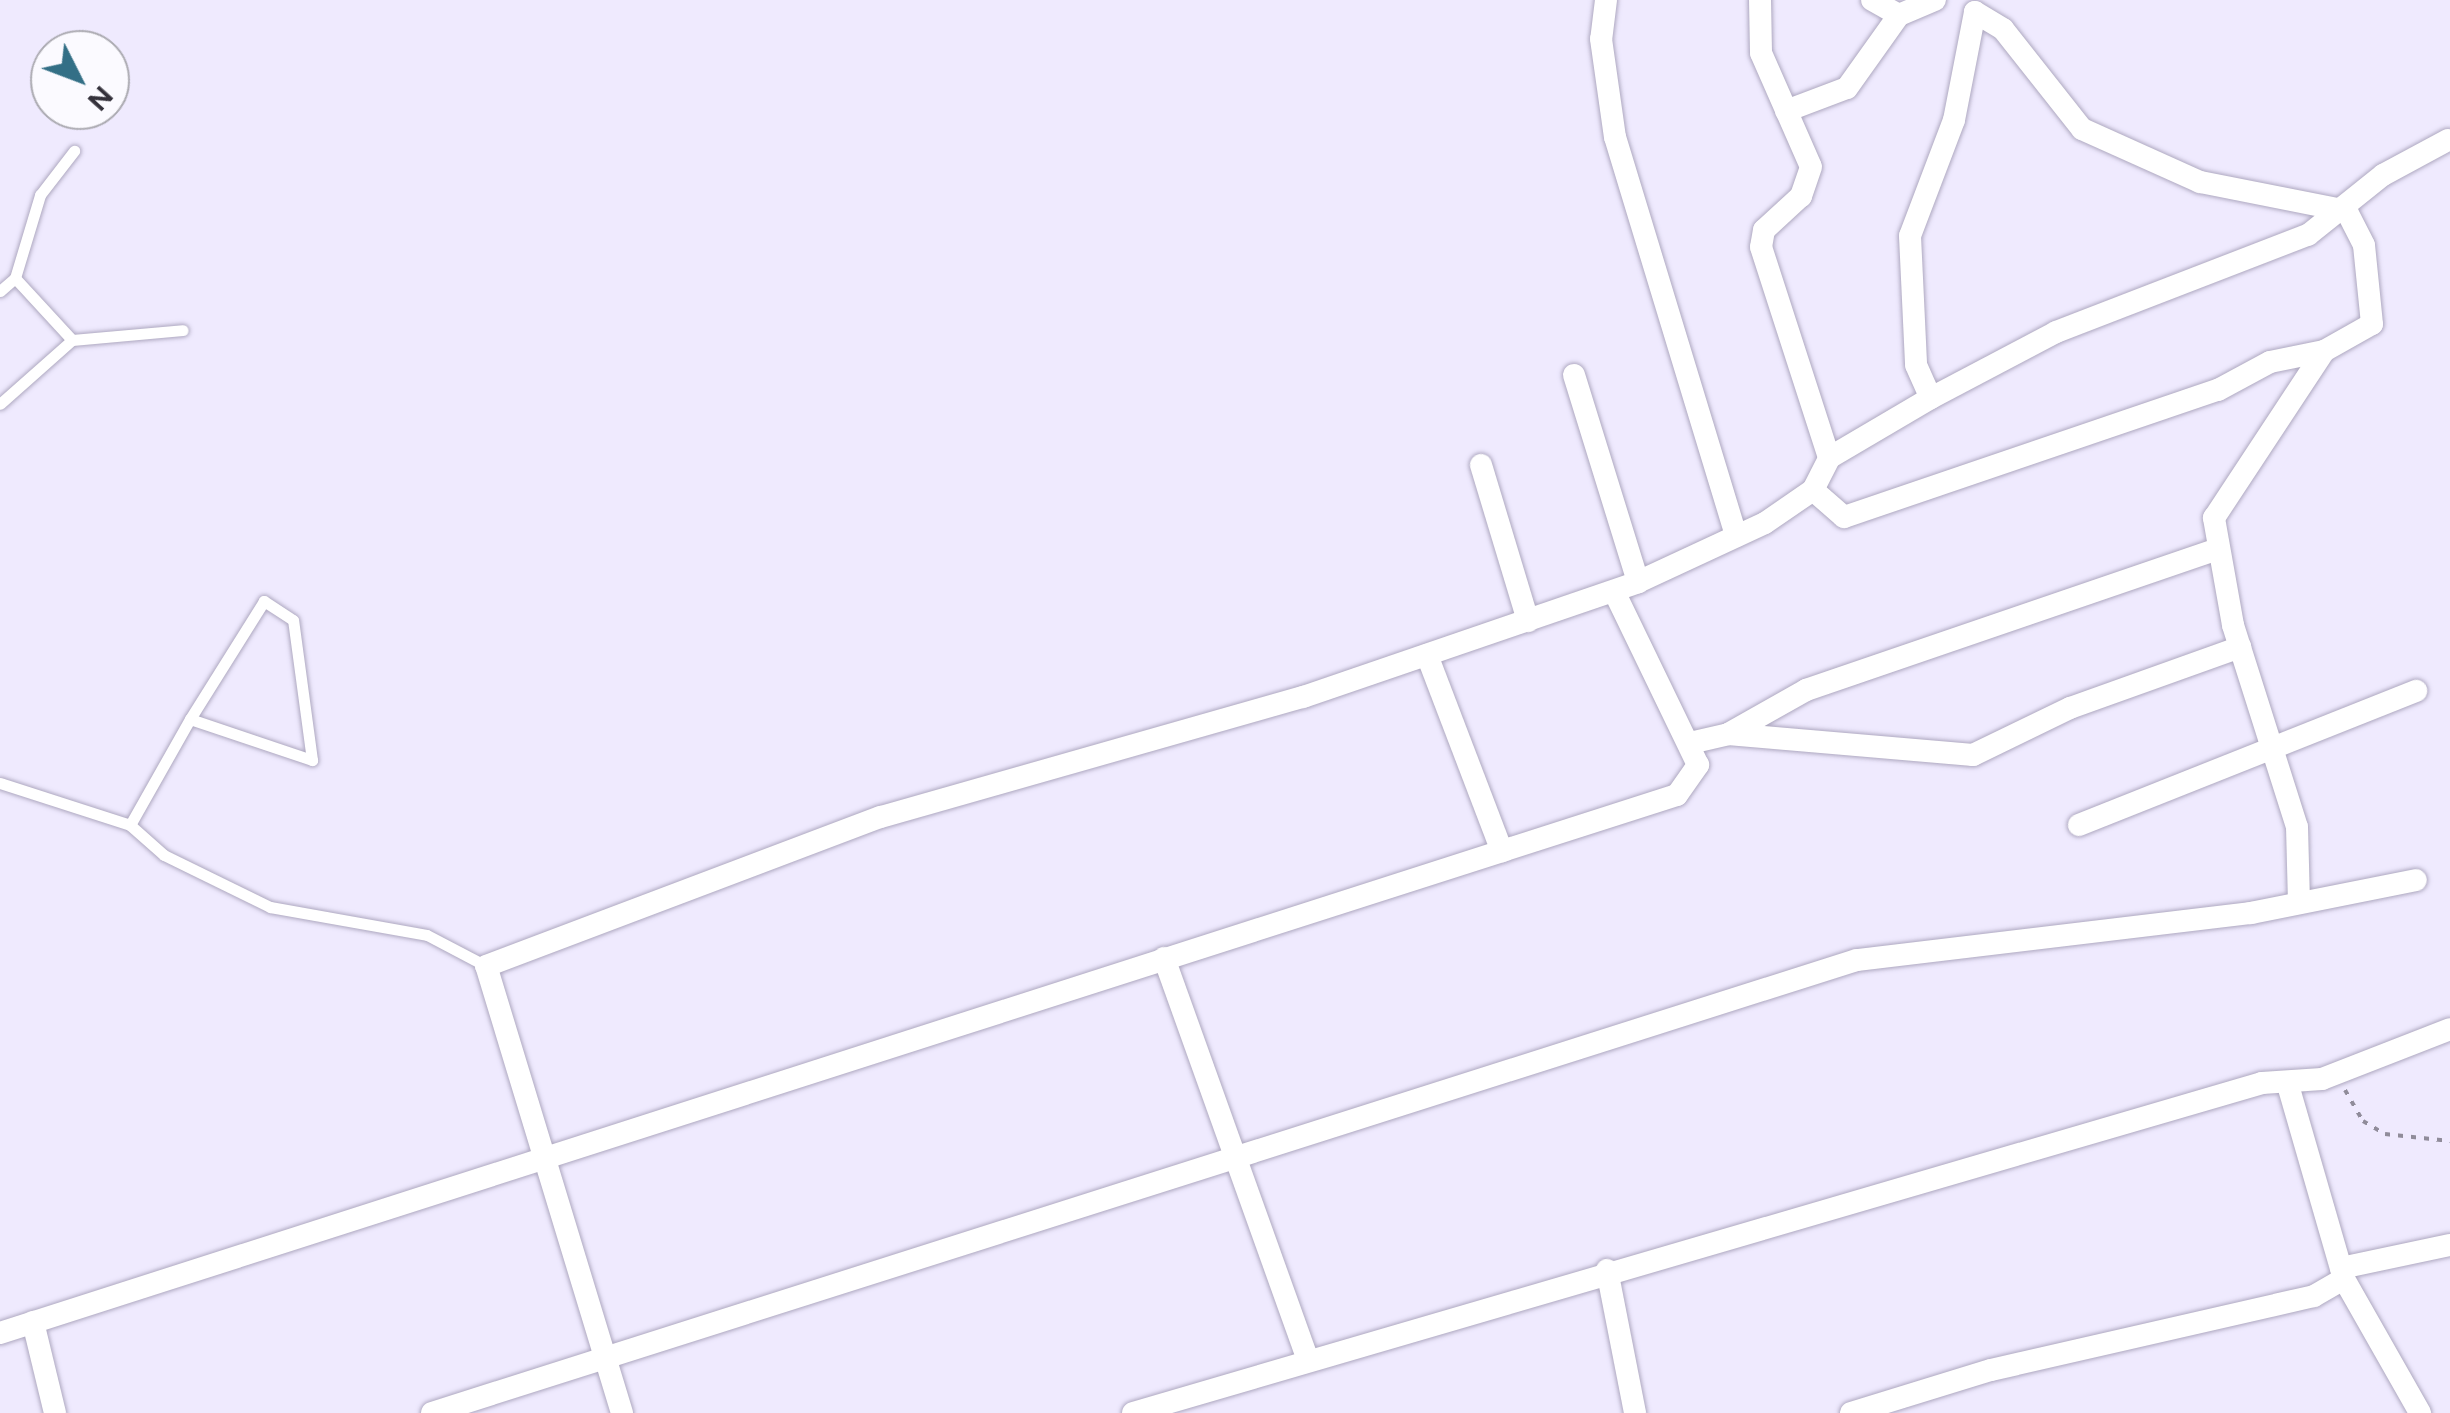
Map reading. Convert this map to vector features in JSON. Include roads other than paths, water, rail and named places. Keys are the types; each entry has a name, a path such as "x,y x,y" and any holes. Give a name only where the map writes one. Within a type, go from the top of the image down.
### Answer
{"street":[{"path":"1606,0 1601,39 1615,137 1736,536"},
{"path":"1760,0 1761,53 1806,149 1808,184 1764,230 1761,247 1829,458"},
{"path":"1872,0 1899,15"},
{"path":"1786,111 1855,82 1899,15 1935,0"},
{"path":"1931,398 1916,366 1910,236 1954,120 1970,6 2003,30 2082,129 2200,182 2347,210"},
{"path":"622,1413 540,1154 486,966 881,817 1427,655 1638,582 1736,536 1813,490 1829,458 1931,398 2056,332 2308,235 2347,210 2382,175 2448,140"},
{"path":"1813,490 1844,517 2218,390 2270,362 2324,350 2372,324 2374,283 2347,210"},
{"path":"2299,904 2297,827 2240,647 2214,550 2214,518 2228,487 2295,406 2324,350"},
{"path":"1574,376 1638,582"},
{"path":"1481,465 1528,620"},
{"path":"1690,743 1728,734 1806,690 2214,550"},
{"path":"0,1333 540,1154 1678,795 1698,765 1614,591"},
{"path":"1728,734 1973,755 2070,708 2240,647"},
{"path":"1427,655 1502,851"},
{"path":"2079,825 2271,744 2416,691"},
{"path":"432,1413 1228,1154 1857,960 2299,904 2416,880"},
{"path":"1164,958 1228,1154 1307,1358"},
{"path":"1133,1413 1607,1270 1970,1174 2262,1084 2288,1085 2336,1072 2450,1029"},
{"path":"2288,1085 2343,1274 2410,1407"},
{"path":"1850,1413 1991,1370 2314,1296 2343,1274 2450,1245"},
{"path":"1607,1270 1634,1413"},
{"path":"33,1322 54,1413"}],"lane":[{"path":"0,291 16,278 40,195 74,151"},
{"path":"16,278 72,340"},
{"path":"0,404 72,340 183,330"},
{"path":"130,825 190,719 264,601 293,620 312,760 190,719"},
{"path":"0,783 130,825 164,855 270,907 428,935 486,966"}]}
